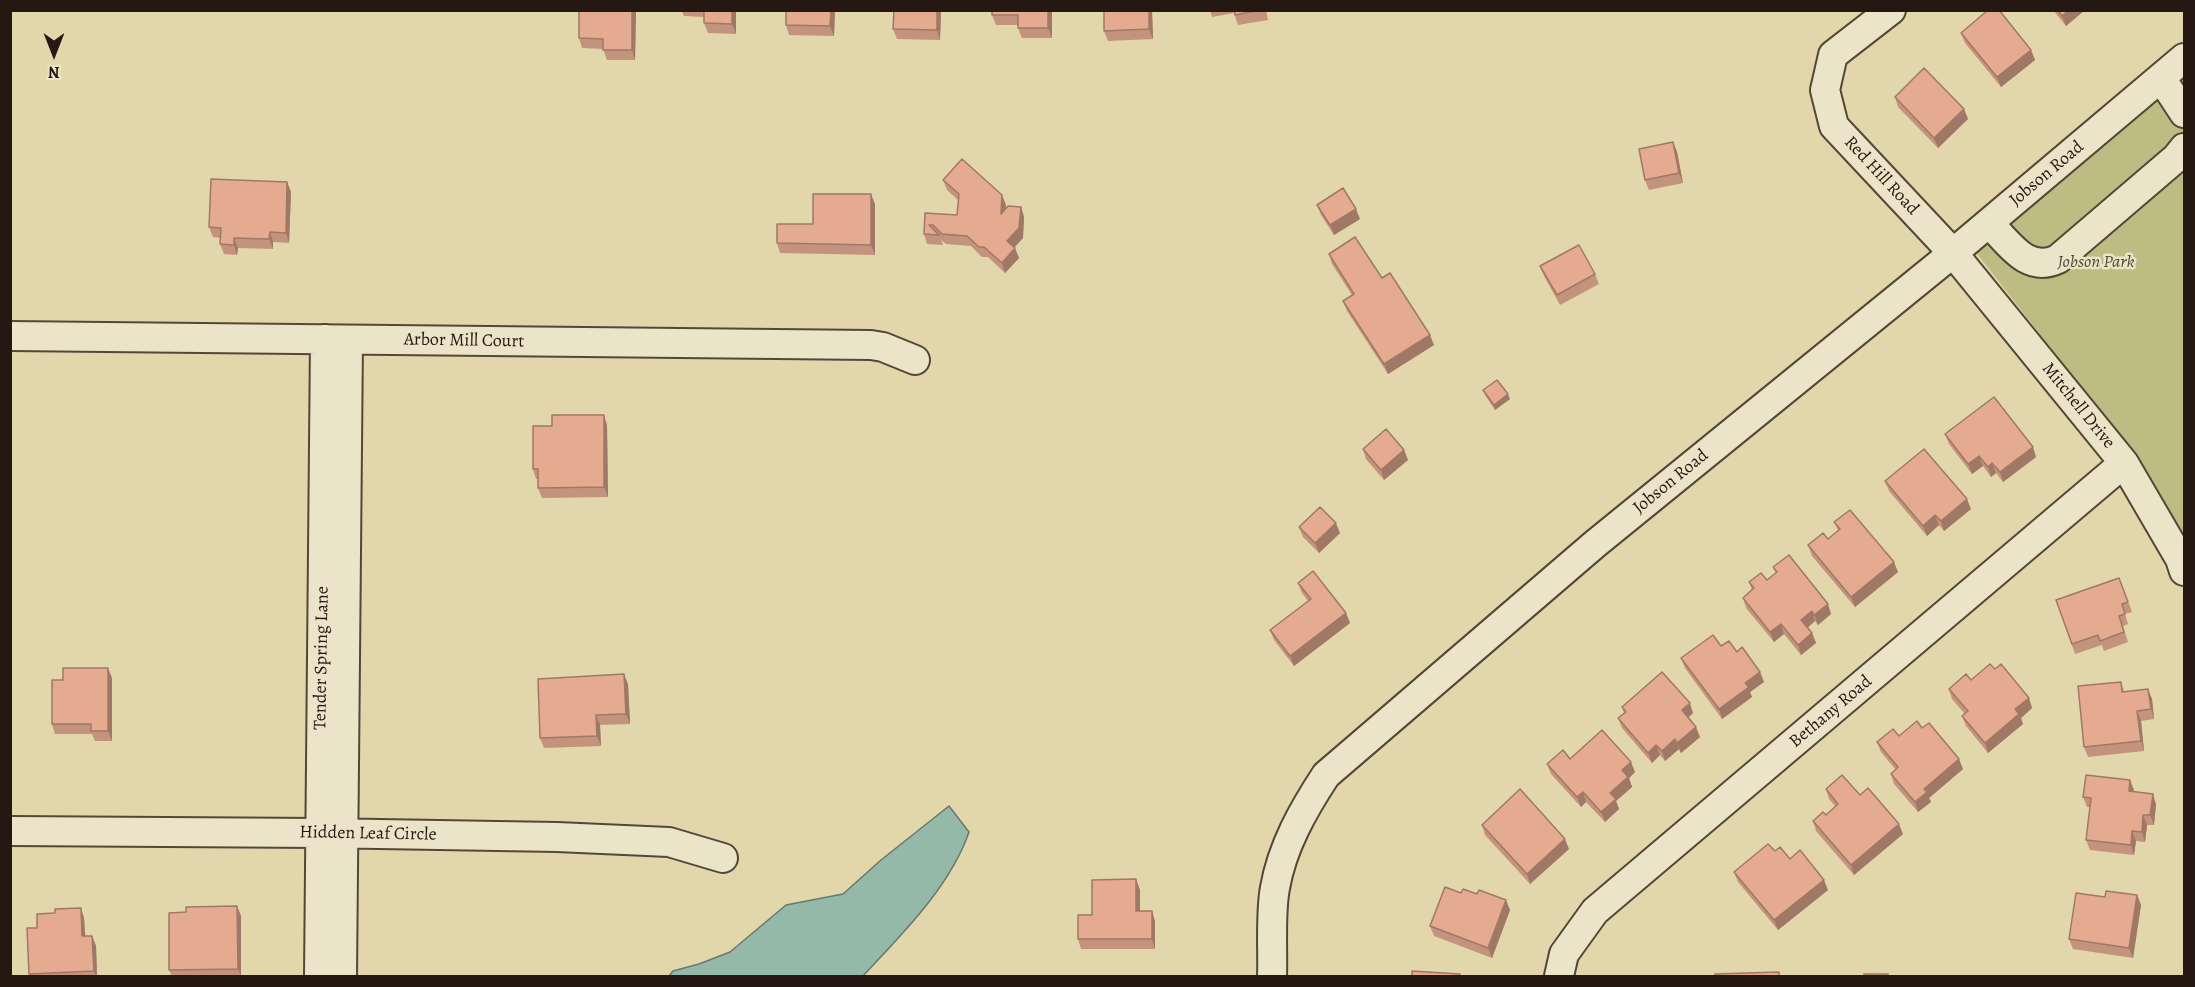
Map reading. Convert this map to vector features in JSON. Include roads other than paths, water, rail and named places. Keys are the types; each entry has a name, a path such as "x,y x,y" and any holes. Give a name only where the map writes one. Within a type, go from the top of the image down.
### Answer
{"street":[{"name":"Red Hill Road","path":"1890,10 1833,56 1825,90 1834,126 1953,253"},
{"name":"Jobson Road","path":"1272,976 1274,890 1286,847 1304,808 1326,775 1595,544 1953,253 2184,58"},
{"path":"2161,78 2184,113"},
{"path":"1989,223 2026,260 2049,264 2058,259 2176,158 2184,148"},
{"name":"Mitchell Drive","path":"1953,253 2124,463 2180,559 2184,571"},
{"name":"Arbor Mill Court","path":"10,336 871,345 884,347 915,360"},
{"name":"Tender Spring Lane","path":"337,340 332,833 342,976"},
{"name":"Bethany Road","path":"1558,976 1564,954 1595,911 2124,463"},
{"name":"Hidden Leaf Circle","path":"10,831 557,837 669,842 723,858"},
{"name":"Tender Spring Lane","path":"319,976 332,833"}],"park label":[{"name":"Jobson Park","path":"2096,263"}]}
